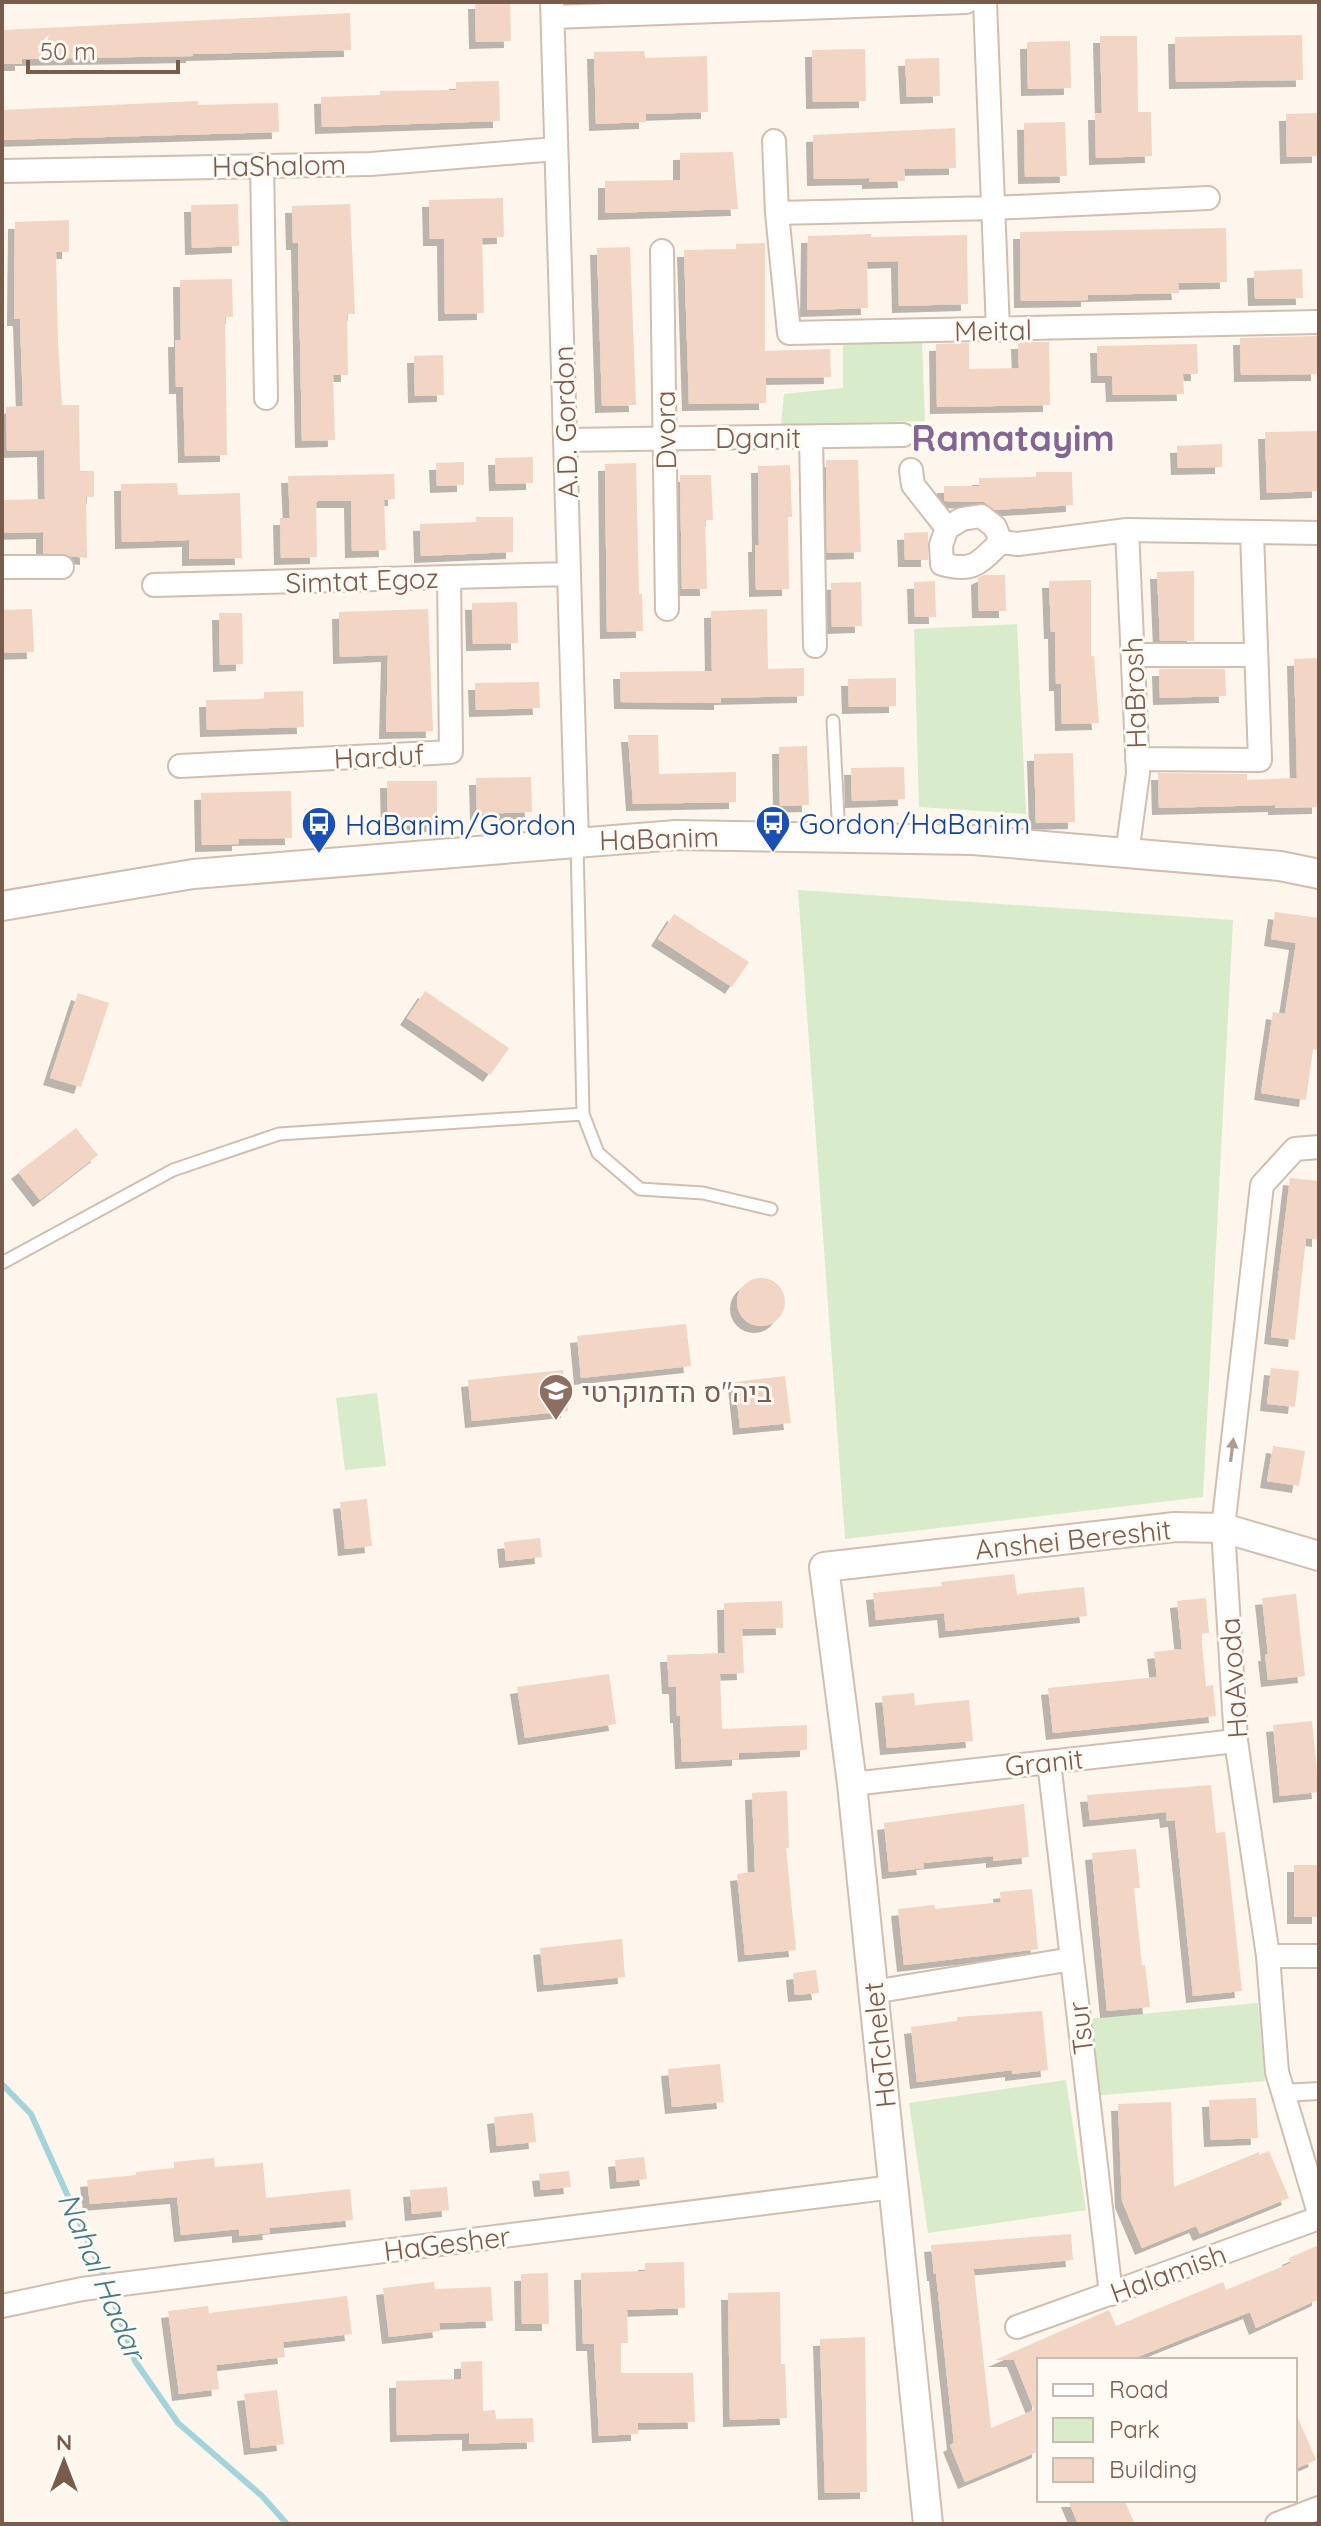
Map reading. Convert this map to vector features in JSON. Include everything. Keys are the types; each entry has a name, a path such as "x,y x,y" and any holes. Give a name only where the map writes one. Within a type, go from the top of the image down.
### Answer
{"street":[{"path":"552,9 966,2"},
{"path":"985,2 998,330"},
{"name":"A.D. Gordon","path":"552,9 577,842"},
{"path":"774,141 777,213 993,208 1208,198"},
{"name":"HaShalom","path":"2,171 371,164 556,149"},
{"path":"262,165 266,398"},
{"name":"Meital","path":"777,213 789,333 1317,322"},
{"name":"Dvora","path":"662,251 667,609"},
{"name":"Dganit","path":"565,440 903,435"},
{"path":"811,437 815,646"},
{"path":"911,470 913,485 947,528"},
{"path":"981,516 995,527 1001,542 978,565 958,568 942,564 941,545 947,528 962,519 981,516"},
{"path":"1001,542 1018,544 1127,530 1319,533"},
{"name":"HaBrosh","path":"1127,530 1138,773 1127,854"},
{"path":"1137,759 1260,760 1252,533"},
{"path":"2,567 62,567"},
{"name":"Simtat Egoz","path":"154,585 569,574"},
{"name":"Harduf","path":"180,766 451,752 449,577"},
{"path":"1133,655 1256,655"},
{"name":"HaBanim","path":"2,906 193,874 676,835 973,840 1280,866 1319,874"},
{"name":"HaAvoda","path":"1319,1147 1295,1149 1262,1185 1223,1528 1236,1741 1268,1956 1277,2072 1319,2216"},
{"name":"Anshei Bereshit","path":"824,1567 1175,1527 1223,1528 1319,1556"},
{"name":"HaTchelet","path":"824,1567 852,1784 928,2524"},
{"name":"Granit","path":"852,1784 1236,1741"},
{"name":"Tsur","path":"1049,1762 1111,2294"},
{"path":"1268,1956 1319,1956"},
{"path":"873,1992 1072,1959"},
{"path":"1282,2093 1319,2091"},
{"name":"HaGesher","path":"2,2306 82,2289 893,2187"},
{"name":"Halamish","path":"1017,2327 1319,2216"},
{"path":"1277,2524 1319,2508"}],"lane":[{"path":"833,721 839,836"},
{"path":"577,842 583,1114 598,1153 640,1189 703,1193 771,1209"},
{"path":"2,1263 173,1170 279,1134 583,1114"}],"green space":[{"path":"922,342 925,421 781,425 784,394 843,388 843,343"},
{"path":"1017,624 1026,814 919,807 914,629"},
{"path":"798,890 1233,920 1203,1497 845,1539"},
{"path":"377,1393 386,1466 345,1470 336,1398"},
{"path":"1258,2003 1265,2081 1093,2096 1086,2019"},
{"path":"1066,2080 1086,2210 928,2233 909,2103"}],"building":[{"path":"475,2 510,2 511,41 476,42"},
{"path":"350,13 351,50 22,59 22,64 2,64 2,30"},
{"path":"1302,35 1303,80 1176,82 1175,37"},
{"path":"1100,36 1137,36 1138,112 1151,112 1152,156 1096,158 1095,113 1102,113"},
{"path":"1070,41 1071,88 1028,89 1027,42"},
{"path":"865,49 866,101 813,102 812,50"},
{"path":"644,51 645,58 707,56 708,112 646,114 646,122 596,124 594,52"},
{"path":"939,58 940,96 907,97 905,59"},
{"path":"499,81 500,121 322,127 321,97 380,95 380,91 456,90 456,82"},
{"path":"198,101 198,105 278,103 279,132 2,140 2,110"},
{"path":"1319,113 1319,156 1287,157 1286,114"},
{"path":"1065,122 1067,176 1025,177 1024,123"},
{"path":"955,128 956,168 904,169 905,181 814,179 813,135"},
{"path":"733,152 738,209 605,213 605,181 680,180 680,153"},
{"path":"503,198 504,237 482,238 484,313 445,314 444,239 430,239 429,200"},
{"path":"238,204 239,246 192,248 191,205"},
{"path":"350,204 355,314 347,314 348,375 333,375 335,440 302,441 298,243 293,243 292,206"},
{"path":"69,220 69,252 56,252 58,343 62,405 79,405 80,471 94,471 94,497 86,497 87,558 43,553 43,532 2,533 2,500 45,499 44,450 7,451 6,407 23,406 20,319 14,319 15,222"},
{"path":"1226,228 1227,282 1178,283 1179,293 1088,295 1088,300 1021,301 1020,232"},
{"path":"871,234 871,237 967,235 968,304 899,306 898,261 867,262 868,308 807,310 808,236"},
{"path":"765,243 765,351 830,349 831,377 766,378 766,403 689,404 684,250 736,249 736,244"},
{"path":"630,247 636,405 602,406 597,248"},
{"path":"1302,269 1303,298 1255,299 1254,271"},
{"path":"232,279 233,317 225,317 227,455 185,456 183,387 176,387 175,340 181,340 180,280"},
{"path":"1317,336 1318,374 1241,375 1240,338"},
{"path":"1018,342 1049,342 1050,405 937,407 936,344 969,343 969,369 1019,368"},
{"path":"1197,344 1198,374 1183,374 1184,394 1113,395 1112,376 1098,376 1097,346"},
{"path":"443,355 444,395 415,396 414,356"},
{"path":"1319,431 1319,491 1267,493 1265,432"},
{"path":"1222,444 1222,467 1178,468 1177,446"},
{"path":"533,457 533,483 496,484 495,458"},
{"path":"826,460 858,460 861,552 827,553"},
{"path":"464,462 464,485 437,486 436,463"},
{"path":"636,463 639,594 642,594 643,631 607,632 605,464"},
{"path":"790,465 792,517 788,517 789,589 756,590 758,466"},
{"path":"1036,472 1072,472 1073,505 995,510 984,502 944,501 944,486 979,486 979,478 1036,477"},
{"path":"394,474 395,499 384,500 386,550 352,551 351,501 318,501 317,557 281,558 280,518 290,518 288,476"},
{"path":"680,475 711,475 713,520 705,520 707,589 682,589"},
{"path":"177,483 178,495 240,493 242,558 189,559 189,540 122,542 121,484"},
{"path":"476,517 513,517 513,552 421,556 420,524 476,522"},
{"path":"928,532 928,560 905,560 904,533"},
{"path":"1194,571 1194,641 1160,641 1157,572"},
{"path":"1005,575 1006,611 979,611 978,578"},
{"path":"1091,580 1091,656 1094,656 1099,723 1062,724 1061,684 1056,684 1055,632 1051,632 1049,581"},
{"path":"935,581 936,617 915,617 914,582"},
{"path":"861,582 862,626 832,627 831,583"},
{"path":"517,602 518,643 473,644 472,603"},
{"path":"32,609 34,652 2,653 2,610"},
{"path":"428,609 433,731 386,732 388,655 340,657 339,612"},
{"path":"767,609 768,669 804,668 804,696 721,698 721,703 621,702 620,672 712,671 711,611"},
{"path":"219,613 242,613 243,664 220,665"},
{"path":"1319,658 1319,807 1159,808 1158,773 1247,774 1247,780 1297,778 1294,659"},
{"path":"1159,669 1225,669 1226,696 1160,698"},
{"path":"896,678 896,706 849,707 848,679"},
{"path":"539,682 540,708 476,710 475,683"},
{"path":"303,691 304,727 207,730 206,700 264,699 264,692"},
{"path":"628,735 658,735 659,774 736,772 736,802 633,804"},
{"path":"807,746 809,805 780,806 779,747"},
{"path":"1073,753 1075,822 1036,823 1034,754"},
{"path":"904,767 905,799 852,801 851,768"},
{"path":"531,777 532,812 477,814 476,778"},
{"path":"387,781 437,781 437,825 388,826"},
{"path":"291,791 292,838 239,839 239,844 202,845 201,793"},
{"path":"1275,912 1319,918 1319,1050 1313,1049 1306,1100 1261,1093 1273,1012 1285,1014 1296,943 1271,939"},
{"path":"674,914 749,962 732,987 658,939"},
{"path":"425,991 509,1048 490,1075 407,1018"},
{"path":"78,993 109,1003 81,1087 50,1078"},
{"path":"76,1128 98,1155 40,1200 18,1172"},
{"path":"1290,1178 1319,1181 1319,1240 1306,1238 1295,1340 1271,1337"},
{"path":"761,1278 778,1285 785,1302 778,1319 761,1326 744,1319 737,1302 744,1285"},
{"path":"686,1324 691,1366 581,1378 577,1336"},
{"path":"1271,1368 1299,1371 1295,1407 1267,1404"},
{"path":"563,1370 568,1411 472,1421 468,1380"},
{"path":"785,1376 791,1423 740,1428 735,1382"},
{"path":"1273,1446 1305,1451 1299,1486 1267,1481"},
{"path":"367,1499 372,1546 345,1549 340,1502"},
{"path":"540,1538 542,1557 506,1561 504,1542"},
{"path":"1014,1574 1017,1594 1084,1587 1087,1616 946,1631 944,1613 876,1620 873,1593"},
{"path":"1296,1594 1305,1676 1268,1680 1262,1598"},
{"path":"1206,1598 1209,1633 1201,1634 1206,1686 1213,1685 1216,1716 1053,1733 1048,1688 1157,1677 1154,1652 1182,1649 1177,1601"},
{"path":"782,1601 783,1628 742,1629 744,1673 720,1674 722,1729 807,1725 807,1750 739,1753 739,1759 682,1762 676,1687 669,1687 667,1655 725,1653 724,1603"},
{"path":"609,1674 616,1724 525,1738 517,1687"},
{"path":"914,1693 915,1705 969,1700 973,1741 887,1748 882,1696"},
{"path":"1312,1721 1319,1792 1280,1796 1273,1725"},
{"path":"1211,1785 1216,1833 1225,1832 1242,1991 1193,1996 1175,1820 1167,1821 1166,1812 1090,1820 1087,1795"},
{"path":"787,1791 789,1848 786,1848 796,1950 745,1955 737,1874 755,1872 752,1793"},
{"path":"1024,1804 1029,1857 993,1861 993,1856 923,1863 924,1868 889,1872 884,1823"},
{"path":"1136,1849 1140,1888 1134,1888 1150,2007 1107,2011 1092,1853"},
{"path":"1294,1865 1319,1865 1319,1917 1294,1917"},
{"path":"1032,1889 1038,1949 904,1965 898,1909 934,1905 935,1909 1001,1902 1000,1892"},
{"path":"622,1939 625,1977 544,1985 540,1948"},
{"path":"816,1970 819,1993 795,1995 793,1973"},
{"path":"1042,2011 1048,2070 1012,2074 1012,2070 917,2082 911,2027 957,2021 957,2017"},
{"path":"720,2064 724,2102 672,2107 668,2069"},
{"path":"1256,2098 1258,2138 1211,2140 1209,2100"},
{"path":"1171,2102 1174,2187 1259,2152 1259,2155 1269,2151 1289,2198 1200,2234 1196,2226 1142,2248 1122,2201 1118,2104"},
{"path":"533,2113 536,2142 497,2146 494,2117"},
{"path":"644,2157 647,2179 617,2182 615,2160"},
{"path":"214,2158 215,2167 263,2163 266,2198 350,2189 353,2220 269,2228 270,2233 239,2236 239,2229 181,2235 177,2197 90,2204 87,2180 136,2175 136,2172 174,2168 174,2162"},
{"path":"569,2171 571,2187 541,2190 539,2174"},
{"path":"447,2187 449,2210 412,2214 410,2190"},
{"path":"1071,2234 1073,2260 975,2269 973,2263 991,2428 1034,2410 1014,2360 995,2360 1109,2310 1116,2326 1223,2282 1226,2290 1291,2263 1289,2258 1319,2245 1319,2299 1256,2328 1250,2312 1135,2358 1037,2358 1037,2452 965,2482 950,2445 954,2443 931,2245"},
{"path":"684,2262 685,2308 627,2310 628,2343 621,2343 621,2373 693,2373 695,2422 638,2423 638,2434 599,2436 594,2344 583,2344 581,2273 645,2271 645,2263"},
{"path":"548,2273 549,2324 522,2324 521,2274"},
{"path":"434,2282 435,2289 491,2287 493,2321 439,2323 440,2331 389,2337 383,2288"},
{"path":"780,2292 781,2364 785,2364 787,2418 730,2420 728,2293"},
{"path":"347,2296 352,2334 283,2342 285,2357 216,2365 219,2389 179,2394 168,2311 208,2306 209,2313"},
{"path":"865,2337 867,2492 825,2493 820,2339"},
{"path":"482,2361 483,2411 495,2410 496,2419 533,2418 534,2442 469,2444 469,2433 397,2435 396,2381 461,2379 461,2362"},
{"path":"277,2390 284,2444 251,2448 244,2394"},
{"path":"1297,2416 1316,2460 1297,2468"},
{"path":"1069,2502 1125,2502 1135,2524 1078,2524"}],"waterway":[{"name":"Nahal Hadar","path":"2,2084 31,2114 106,2281"},
{"name":"Nahal Hadar","path":"110,2291 135,2361 178,2423 262,2496 287,2524"}],"place":[{"name":"Gordon/HaBanim","path":"773,854"},
{"name":"HaBanim/Gordon","path":"319,855"},
{"name":"ביה\"ס הדמוקרטי","path":"556,1422"}],"district":[{"name":"Ramatayim","path":"1013,437"}]}
